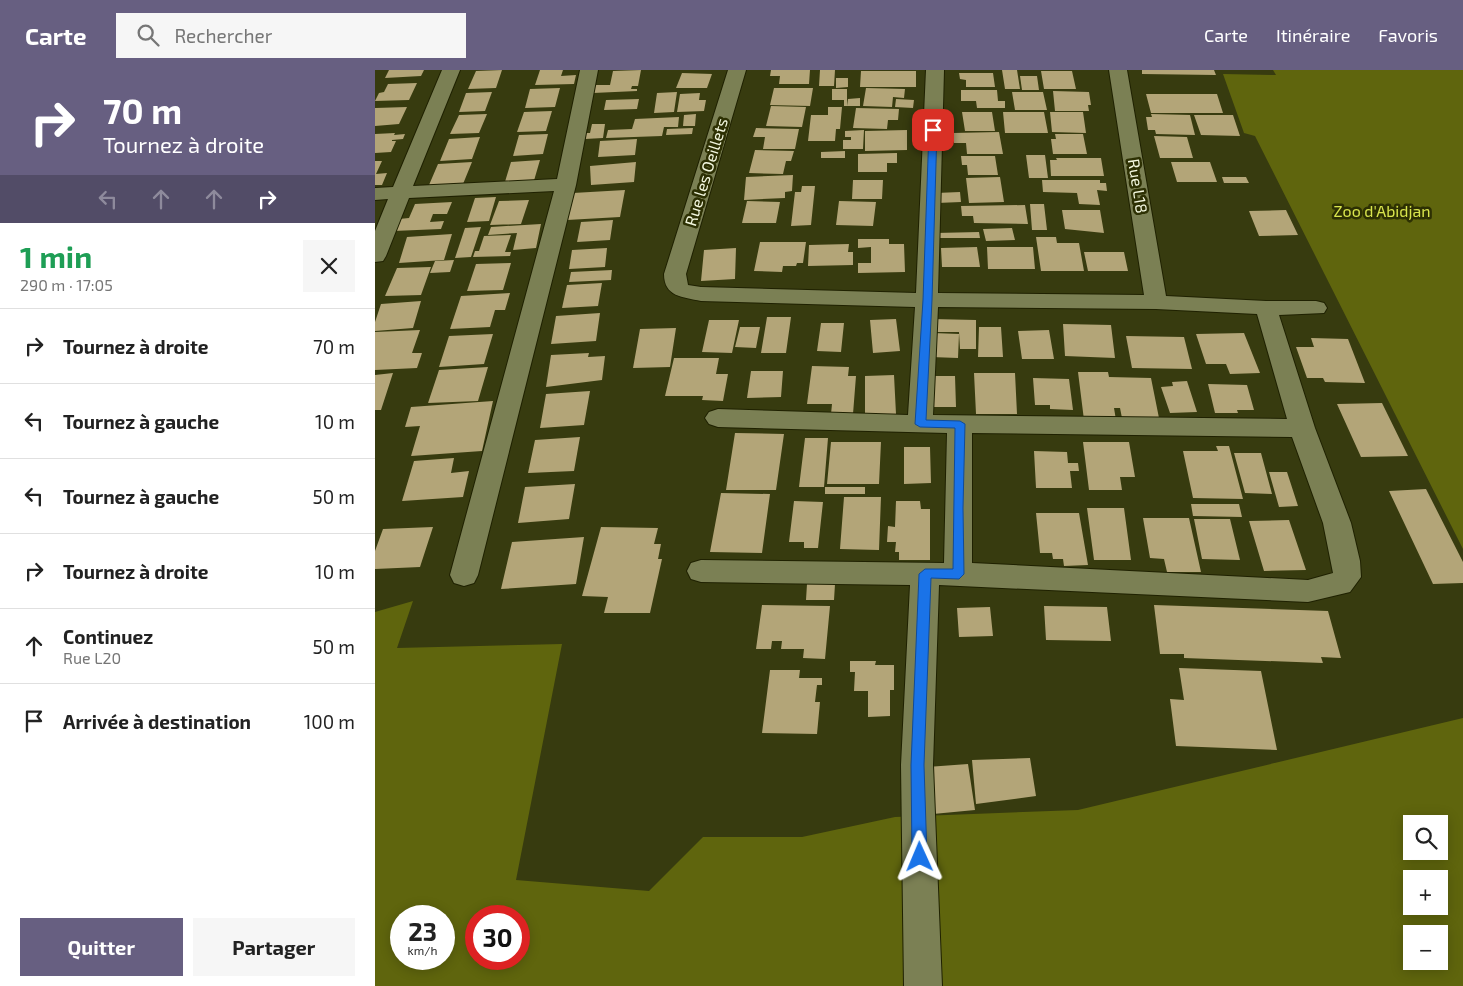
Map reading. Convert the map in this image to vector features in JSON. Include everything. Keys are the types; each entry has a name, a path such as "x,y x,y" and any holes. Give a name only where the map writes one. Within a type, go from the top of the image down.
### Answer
{"street":[{"path":"375,256 451,70"},
{"path":"464,575 566,185 589,70"},
{"name":"Rue les Oeillets","path":"737,70 675,274 675,284 681,290 690,293 927,300"},
{"path":"920,424 927,300 935,70"},
{"name":"Rue L18","path":"1118,70 1156,302"},
{"path":"375,194 566,185"},
{"path":"927,300 1156,302 1266,308 1316,308"},
{"path":"701,571 959,574 1308,591 1340,584 1347,577 1347,564 1328,500 1302,428 1266,308"},
{"path":"718,418 920,424 1302,428"},
{"path":"959,574 957,508 960,424"},
{"path":"923,986 917,765 925,574"}],"green space":[{"name":"Zoo d'Abidjan","path":"1273,70 1463,70 1463,549 1255,136 1244,133 1223,74 1276,75"},
{"path":"413,601 397,648 562,644 516,880 649,891 703,837 802,837 895,817 1078,810 1463,718 1463,986 375,986 375,612"}],"building":[{"path":"389,70 424,70 421,76 385,78"},
{"path":"502,70 496,88 468,89 476,71"},
{"path":"540,70 563,70 561,76 576,75 574,84 535,85"},
{"path":"641,70 638,86 632,86 631,89 637,89 637,91 593,93 595,85 610,85 613,71"},
{"path":"771,70 810,70 809,84 779,84 780,76 770,76"},
{"path":"820,70 835,70 834,86 819,86"},
{"path":"1002,70 1017,70 1020,89 1005,89"},
{"path":"1142,70 1214,70 1216,75 1142,74"},
{"path":"861,71 916,71 916,87 860,87"},
{"path":"1041,71 1072,71 1076,89 1044,89"},
{"path":"682,73 712,74 707,88 676,88"},
{"path":"959,73 993,73 995,87 966,87 966,80 960,79"},
{"path":"1020,76 1037,76 1039,90 1022,90"},
{"path":"836,78 848,78 848,87 836,88"},
{"path":"417,83 409,100 375,101 379,93 384,92 388,84"},
{"path":"560,88 555,107 525,108 530,89"},
{"path":"774,88 813,88 810,106 770,105"},
{"path":"866,88 905,89 904,98 893,97 892,107 863,106"},
{"path":"832,89 847,89 847,106 844,106 844,100 832,100"},
{"path":"961,90 997,90 998,101 1005,101 1005,108 977,108 976,101 961,101"},
{"path":"1053,91 1089,92 1091,105 1088,105 1089,111 1055,111"},
{"path":"492,92 485,111 459,112 466,93"},
{"path":"677,92 674,112 654,113 657,93"},
{"path":"1012,92 1043,92 1047,110 1015,110"},
{"path":"700,93 699,100 706,100 704,111 677,112 680,94"},
{"path":"1146,94 1217,94 1223,113 1151,113"},
{"path":"860,98 860,106 847,106 848,99"},
{"path":"639,99 637,109 604,110 606,100"},
{"path":"896,99 914,100 913,108 895,107"},
{"path":"771,106 806,107 802,127 766,126"},
{"path":"407,107 399,124 375,126 375,108"},
{"path":"828,107 842,107 840,129 836,129 835,141 808,141 811,115 828,115"},
{"path":"856,108 899,109 898,120 888,120 887,129 853,128"},
{"path":"552,111 546,131 517,132 524,112"},
{"path":"962,112 992,112 995,131 965,131"},
{"path":"1003,112 1044,112 1048,133 1005,133"},
{"path":"1050,112 1083,112 1086,133 1052,132"},
{"path":"487,114 479,133 450,134 459,115"},
{"path":"696,114 695,126 683,126 684,115"},
{"path":"1151,114 1190,115 1195,135 1156,134 1155,130 1148,130 1146,117 1152,117"},
{"path":"1194,115 1233,115 1240,136 1201,135"},
{"path":"679,117 678,127 664,127 662,136 606,138 608,130 632,129 635,119"},
{"path":"592,124 605,124 603,138 585,139 586,133 590,133"},
{"path":"693,128 692,134 666,135 667,129"},
{"path":"756,128 799,129 795,149 763,149 765,137 753,137"},
{"path":"864,130 863,149 843,149 843,140 851,140 851,137 845,137 845,131"},
{"path":"907,130 907,150 865,151 865,131"},
{"path":"999,132 1003,154 967,154 966,143 954,143 953,133"},
{"path":"395,133 394,135 405,134 403,139 392,140 396,141 391,152 375,153 375,134"},
{"path":"548,134 543,154 513,156 519,135"},
{"path":"1055,134 1083,134 1087,154 1053,154 1051,139 1056,139"},
{"path":"1154,136 1187,137 1193,158 1160,158"},
{"path":"480,137 472,159 440,161 449,139"},
{"path":"637,139 635,155 598,157 600,141"},
{"path":"755,150 794,151 791,161 786,161 783,174 749,173"},
{"path":"845,151 845,158 821,158 821,152"},
{"path":"897,153 897,163 887,163 887,172 858,172 858,154"},
{"path":"1026,155 1045,155 1048,178 1029,178"},
{"path":"961,156 995,156 998,175 968,175 967,165 962,165"},
{"path":"1056,158 1101,158 1104,176 1051,176 1050,160 1057,160"},
{"path":"540,160 533,184 504,185 511,162"},
{"path":"375,161 382,161 376,174 387,173 382,185 375,185"},
{"path":"472,162 463,184 429,185 438,164"},
{"path":"636,162 634,182 591,185 590,166"},
{"path":"1171,162 1210,162 1217,182 1177,182"},
{"path":"793,175 792,191 785,192 785,198 744,200 746,177"},
{"path":"1000,177 1004,202 969,203 966,178"},
{"path":"1222,177 1246,177 1249,183 1224,183"},
{"path":"853,180 883,180 882,199 852,199"},
{"path":"1042,180 1100,180 1100,183 1106,183 1107,191 1097,190 1100,205 1079,204 1077,193 1043,192"},
{"path":"802,186 815,186 811,225 791,226 795,192 801,192"},
{"path":"625,190 620,217 567,220 573,193"},
{"path":"960,192 961,202 937,203 936,193"},
{"path":"496,197 489,221 467,222 475,198"},
{"path":"529,200 521,224 490,225 499,201"},
{"path":"747,201 780,202 776,223 742,223"},
{"path":"839,201 876,202 873,226 836,225"},
{"path":"452,202 447,214 433,214 430,222 444,221 441,229 393,231 399,219 409,218 415,204"},
{"path":"1030,204 1044,204 1047,230 1032,230"},
{"path":"1025,205 1028,224 974,223 973,216 962,216 961,206"},
{"path":"1062,210 1100,210 1104,233 1065,229"},
{"path":"1286,210 1298,235 1259,236 1249,211"},
{"path":"613,220 610,240 577,242 581,222"},
{"path":"541,224 536,248 513,250 517,233 488,235 491,227"},
{"path":"481,227 471,257 455,258 465,228"},
{"path":"1012,228 1015,240 986,241 983,229"},
{"path":"979,232 980,238 935,238 935,233"},
{"path":"452,234 444,260 399,263 407,237"},
{"path":"511,235 505,252 511,252 510,256 473,257 475,251 479,251 484,236"},
{"path":"1036,237 1056,237 1057,243 1079,243 1084,271 1041,271"},
{"path":"858,239 889,239 889,244 904,244 905,272 858,273 858,263 871,263 871,247 858,248"},
{"path":"760,242 806,242 803,263 797,263 796,266 783,266 782,272 754,271"},
{"path":"849,244 848,252 853,252 853,265 808,266 809,245"},
{"path":"977,247 980,267 942,267 941,248"},
{"path":"987,247 1033,247 1035,269 988,269"},
{"path":"607,248 605,267 569,269 572,250"},
{"path":"736,248 735,279 701,281 704,250"},
{"path":"1084,252 1124,252 1128,271 1088,271"},
{"path":"454,260 450,272 430,273 435,261"},
{"path":"511,263 503,290 467,291 476,264"},
{"path":"431,267 421,295 385,296 397,268"},
{"path":"612,270 611,280 569,282 571,272"},
{"path":"602,283 598,306 562,308 567,285"},
{"path":"510,293 505,310 495,310 490,327 450,329 461,296"},
{"path":"421,301 413,328 375,331 375,322 381,304"},
{"path":"600,313 596,341 551,344 556,316"},
{"path":"767,317 791,317 786,353 761,353"},
{"path":"896,319 900,351 873,353 870,320"},
{"path":"932,319 976,320 976,349 960,349 959,332 932,332"},
{"path":"709,320 739,320 732,353 702,352"},
{"path":"821,323 844,323 841,352 817,351"},
{"path":"1063,324 1111,325 1115,358 1065,356"},
{"path":"740,327 760,327 756,348 735,347"},
{"path":"979,327 1001,327 1003,357 978,357"},
{"path":"676,328 670,367 633,368 640,329"},
{"path":"420,330 412,353 422,353 417,368 375,370 375,332"},
{"path":"1049,330 1054,359 1022,359 1018,331"},
{"path":"933,333 959,334 958,358 931,357"},
{"path":"1244,333 1260,373 1230,374 1226,364 1206,364 1196,334"},
{"path":"493,334 484,364 439,367 449,336"},
{"path":"1126,336 1184,337 1192,369 1132,368"},
{"path":"1311,338 1348,339 1365,383 1325,382 1323,378 1307,378 1296,347 1314,347"},
{"path":"589,353 588,357 605,356 602,380 546,387 551,355"},
{"path":"674,358 719,358 716,374 728,374 723,401 702,400 703,396 665,396"},
{"path":"812,366 849,367 848,376 856,376 853,414 831,414 832,404 807,404"},
{"path":"488,367 478,401 428,403 439,370"},
{"path":"751,371 783,371 781,397 747,398"},
{"path":"1078,372 1108,372 1109,377 1151,378 1159,418 1122,418 1120,408 1114,408 1116,420 1084,420"},
{"path":"393,373 381,410 375,410 375,375"},
{"path":"974,373 1015,373 1017,414 976,414"},
{"path":"894,375 896,414 865,415 865,376"},
{"path":"928,376 955,376 956,407 928,407"},
{"path":"1033,378 1069,379 1073,410 1050,409 1050,405 1035,405"},
{"path":"1187,381 1197,412 1170,413 1161,387 1173,386 1172,382"},
{"path":"1208,384 1247,385 1254,410 1237,410 1238,413 1215,413"},
{"path":"590,391 584,425 540,428 546,394"},
{"path":"493,401 482,451 411,456 420,426 405,427 411,407"},
{"path":"1382,403 1408,456 1361,457 1337,404"},
{"path":"735,433 784,434 776,490 726,490"},
{"path":"580,437 574,471 528,473 535,440"},
{"path":"805,438 828,438 824,487 799,487"},
{"path":"831,442 881,442 879,484 827,484"},
{"path":"1083,442 1129,442 1135,477 1120,477 1122,490 1089,490"},
{"path":"1216,446 1229,446 1243,499 1193,498 1183,451 1218,451"},
{"path":"904,447 930,447 931,483 904,484"},
{"path":"1034,451 1067,452 1068,463 1078,463 1079,471 1070,471 1072,488 1036,488"},
{"path":"1234,453 1261,453 1272,494 1245,493"},
{"path":"454,458 451,473 469,471 463,497 402,501 414,461"},
{"path":"1269,472 1287,472 1298,506 1279,507"},
{"path":"575,484 569,519 518,523 525,487"},
{"path":"825,487 865,487 865,494 825,494"},
{"path":"1426,489 1463,562 1463,583 1433,584 1389,491"},
{"path":"721,493 770,494 762,553 710,552"},
{"path":"844,497 881,497 879,550 840,549"},
{"path":"794,501 823,502 818,548 804,548 804,542 789,542"},
{"path":"896,501 920,501 921,509 930,509 930,560 899,560 899,552 895,552 896,542 887,542 888,526 895,527"},
{"path":"1191,504 1239,504 1242,517 1193,516"},
{"path":"1087,508 1124,508 1131,560 1094,560"},
{"path":"1036,513 1079,513 1088,565 1064,566 1063,559 1053,559 1052,553 1040,553"},
{"path":"1143,518 1189,518 1201,572 1167,572 1164,559 1150,558"},
{"path":"1194,519 1230,519 1240,560 1202,559"},
{"path":"1289,520 1306,570 1264,571 1249,521"},
{"path":"433,527 420,567 375,569 375,551 383,529"},
{"path":"601,527 658,528 654,544 661,544 658,559 662,559 650,613 604,613 608,597 582,596"},
{"path":"584,537 576,584 501,589 512,542"},
{"path":"807,584 835,584 834,600 806,600"},
{"path":"762,605 830,606 825,659 803,658 804,649 781,649 782,641 772,641 771,649 756,649"},
{"path":"1154,605 1328,611 1341,658 1321,657 1323,663 1184,658 1184,654 1160,654"},
{"path":"1044,606 1107,607 1111,641 1046,640"},
{"path":"990,607 993,636 959,637 957,608"},
{"path":"850,661 876,661 875,665 894,665 894,690 890,690 890,716 868,717 868,691 854,691 855,672 850,672"},
{"path":"1179,668 1261,671 1277,750 1176,746 1170,699 1184,700"},
{"path":"770,670 800,670 799,678 822,678 822,685 817,685 815,702 820,702 817,734 762,733"},
{"path":"1030,758 1036,796 976,804 972,760"},
{"path":"968,764 975,810 933,814 927,767"}],"route":[{"path":"920,857 917,765 925,574 959,574 957,508 960,424 920,424 927,300 933,130"}]}
